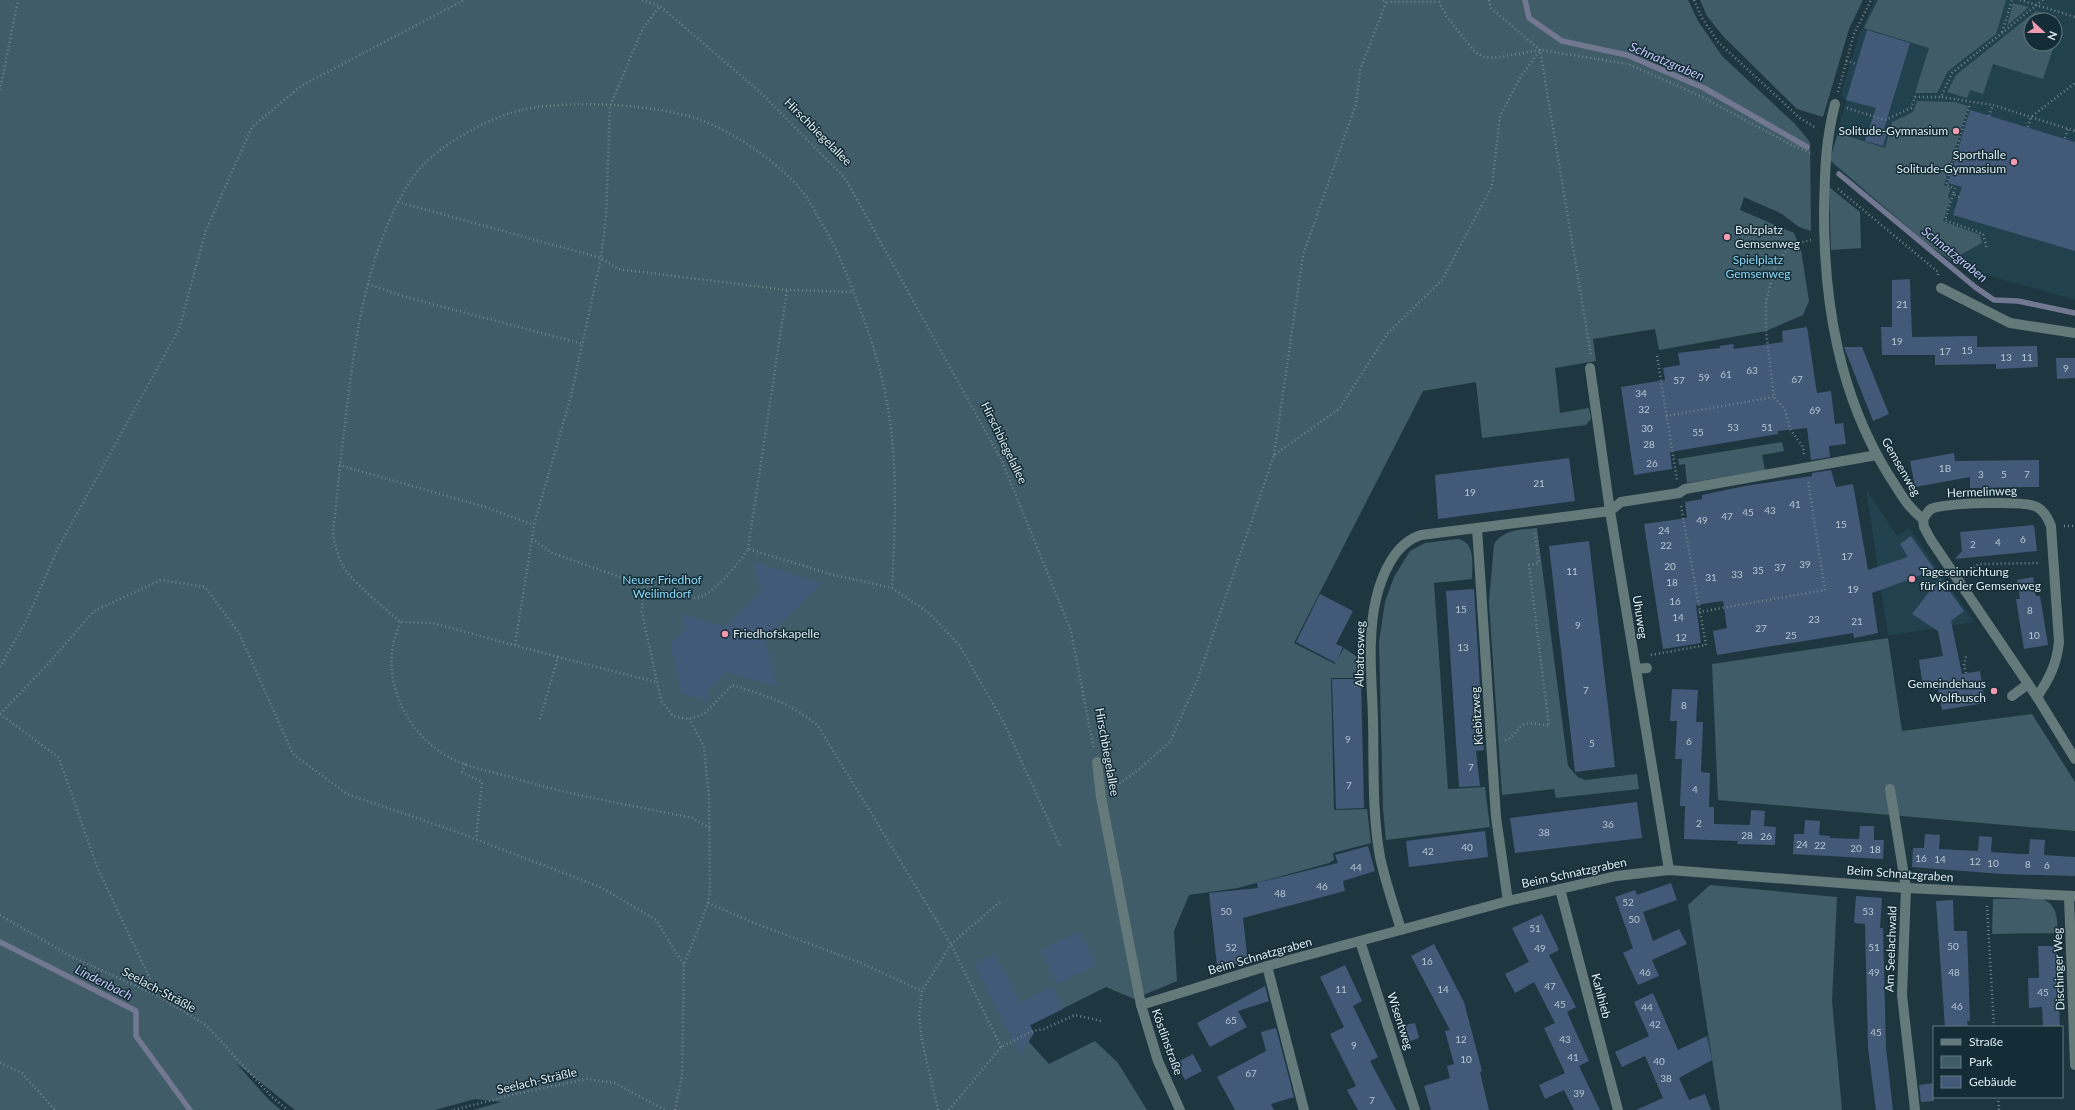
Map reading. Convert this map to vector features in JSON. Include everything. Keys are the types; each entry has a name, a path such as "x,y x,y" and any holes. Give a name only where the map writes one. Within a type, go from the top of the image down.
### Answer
{"street":[{"name":"Gemsenweg","path":"1835,104 1827,135 1825,159 1824,237 1830,316 1844,378 1877,455 1911,509 1924,518"},
{"path":"1941,288 2010,323 2075,333"},
{"name":"Uhuweg","path":"1590,368 1610,511 1669,870"},
{"path":"1610,511 1621,502 1679,493 1685,489 1877,455"},
{"name":"Hermelinweg","path":"1924,518 1930,510 1946,505 2022,503 2036,506 2046,514 2051,526 2059,642 2058,656 2051,677 2037,697"},
{"name":"Albatrosweg","path":"1401,930 1380,857 1376,814 1371,636 1376,600 1391,560 1399,548 1414,537 1610,511"},
{"path":"1924,518 1924,527 1931,540 2037,697 2075,759"},
{"name":"Kiebitzweg","path":"1477,528 1496,817 1508,901"},
{"path":"1636,669 1647,668"},
{"path":"2012,696 2028,684"},
{"name":"Hirschbiegelallee","path":"1097,762 1101,797 1141,1005"},
{"name":"Am Seelachwald","path":"1890,789 1906,888 1902,995 1915,1110"},
{"name":"Beim Schnatzgraben","path":"1141,1005 1267,966 1508,901 1616,876 1669,870 1906,888 2072,896"},
{"name":"Kahlhieb","path":"1560,889 1618,1110"},
{"name":"Dischinger Weg","path":"2072,896 2075,1065"},
{"name":"Wisentweg","path":"1360,941 1416,1110"},
{"path":"1267,966 1304,1110"},
{"name":"Köstlinstraße","path":"1141,1005 1158,1061 1180,1110"}],"path":[{"path":"0,90 18,0"},
{"path":"0,667 26,621 60,546 179,328 206,230 252,127 301,86 464,0"},
{"name":"Hirschbiegelallee","path":"642,0 660,6 760,92 845,178 1002,461 1071,630 1097,762"},
{"path":"1383,0 1439,2 1446,18 1475,52 1484,57 1494,58 1540,50 1628,64 1698,95 1792,145 1825,159"},
{"path":"1489,0 1491,8 1540,50 1591,354 1590,368"},
{"path":"1694,0 1702,18 1718,42 1800,118 1827,135"},
{"path":"1870,0 1854,34 1835,104 1885,120 1911,108 1915,97 1941,97 1993,106 2075,131"},
{"path":"2002,33 2012,0"},
{"path":"2020,0 2075,17"},
{"path":"1941,97 1952,73 2043,0"},
{"path":"1101,797 1138,770 1170,742 1197,681 1274,455 1303,255 1356,104 1360,70 1387,1"},
{"path":"515,645 534,525 572,396 601,258 606,216 610,106 643,28 660,6"},
{"path":"1274,455 1339,409 1388,333 1442,280 1492,186 1500,116 1520,78 1540,50"},
{"path":"1846,61 1857,64"},
{"path":"2028,127 2031,117 2075,83"},
{"path":"1970,103 1946,185 1955,188 1945,220 1983,234 1987,249"},
{"path":"657,682 432,623 400,622 344,568 334,538 339,464 356,332 377,254 398,202 415,174 444,146 479,126 524,109 575,104 657,109 699,120 740,139 772,163 803,192 836,247 854,292 871,336 888,407 894,462 895,521 892,588"},
{"path":"1989,116 1993,106"},
{"path":"2065,138 2068,128"},
{"path":"1825,179 1938,272 1941,288"},
{"path":"1953,194 1959,197"},
{"path":"398,202 601,258 618,269 787,290 854,292"},
{"path":"1700,612 1825,590 1803,447 1790,429 1785,410 1774,397 1766,331 1766,302 1768,289 1775,266 1786,251 1799,243 1824,237"},
{"path":"368,284 402,296 583,344"},
{"path":"532,539 552,553 643,585 695,598 709,593 739,563 748,549 787,290"},
{"path":"1634,658 1706,645 1679,493 1657,356"},
{"path":"1666,416 1774,397"},
{"path":"339,464 485,507 534,525"},
{"path":"1491,741 1512,738 1521,726 1526,724 1549,726 1529,565 1539,564 1534,521"},
{"path":"748,549 834,575 892,588 929,613 960,646 1004,723 1060,846"},
{"path":"1957,579 1979,564 2054,563"},
{"path":"158,996 97,868 59,758 0,714 47,665 94,611 161,580 206,587 239,633 293,754 347,794 476,839 600,887 656,920 684,965"},
{"path":"643,585 642,612 661,700 673,716 689,719 704,714 732,685 778,699 800,712 818,726 951,944 1001,1047"},
{"path":"400,622 392,651 393,685 398,701 416,729 437,749 456,761 465,764 555,790 692,818 710,828"},
{"path":"1966,656 1964,666 1966,673"},
{"path":"540,719 558,657"},
{"path":"675,1110 682,1076 684,965 708,903 710,890 710,798 704,746 689,719"},
{"path":"465,764 462,772 482,782 476,839"},
{"path":"1986,892 1994,1026"},
{"path":"938,1110 922,1041 919,1016 922,991 951,944 1000,902"},
{"path":"708,903 754,923 860,963 922,991"},
{"name":"Seelach-Sträßle","path":"0,915 70,956 158,996 206,1025 272,1097 288,1110"},
{"path":"949,1110 1001,1047 1033,1031 1044,1029 1075,1015 1101,1021"},
{"path":"0,1063 22,1073 55,1110"},
{"name":"Seelach-Sträßle","path":"454,1110 520,1093 587,1079 615,1083 665,1110"},
{"path":"1998,1098 1999,1110"}],"shaded area":[{"name":"Solitude-Gymnasium","path":"1875,0 2075,0 2075,300 1958,267 1926,244 1829,161 1846,101 1841,94 1859,35"},
{"name":"Tageseinrichtung für Kinder Gemsenweg","path":"1866,489 1897,536 1909,528 1974,622 1888,636"}],"green space":[{"path":"0,0 1688,0 1698,21 1722,56 1795,124 1810,142 1811,231 1799,227 1782,214 1744,197 1740,210 1794,233 1801,250 1809,301 1803,315 1766,331 1659,350 1655,329 1593,339 1596,361 1555,368 1560,413 1589,408 1591,419 1586,425 1482,438 1476,382 1423,391 1294,643 1335,664 1344,648 1365,662 1365,678 1331,678 1334,810 1367,809 1371,843 1333,853 1334,860 1329,863 1238,888 1189,895 1174,931 1177,981 1134,999 1106,987 1022,1029 1029,1042 1049,1064 1095,1041 1118,1063 1147,1110 473,1110 501,1102 475,1099 435,1110 295,1110 236,1063 269,1100 281,1110 0,1110"},
{"path":"1700,0 1863,0 1849,29 1823,117 1797,109 1723,36 1707,16"},
{"path":"1878,0 2006,0 1996,34 1948,71 1937,93 1915,93 1929,48 1864,28"},
{"path":"2013,3 2029,7 2023,12 2007,26"},
{"path":"2023,21 2023,52 2052,52 2043,79 1993,64 1983,94 1970,90 1967,98 1947,92 1956,75"},
{"path":"1917,101 1955,102 1968,106 1944,185 1951,188 1948,196 1950,200 1943,221 1980,235 1982,243 1951,260 1926,243 1830,160 1838,133 1885,148 1892,122 1913,112"},
{"path":"1829,187 1860,212 1861,248 1831,250"},
{"path":"1782,442 1784,451 1762,455 1765,470 1687,483 1685,464 1679,465 1678,459"},
{"path":"1537,528 1568,766 1578,777 1585,780 1637,774 1639,789 1556,798 1554,789 1502,795 1489,602 1494,544 1503,535 1513,531"},
{"path":"1458,539 1464,541 1470,549 1472,555 1472,579 1434,583 1448,789 1485,787 1490,827 1386,840 1383,809 1379,642 1385,602 1394,577 1410,551 1425,543"},
{"path":"1888,638 1902,731 2032,714 2075,782 2075,831 1718,800 1712,664"},
{"path":"1710,885 1837,897 1832,1001 1842,1110 1720,1110 1688,905"},
{"path":"1993,899 2042,899 2054,908 2058,933 1992,934"}],"building":[{"path":"1867,30 1910,43 1884,129 1888,130 1883,146 1865,141 1876,108 1846,100"},
{"name":"Sporthalle Solitude-Gymnasium","path":"1970,110 2075,142 2075,251 1953,215 1962,187 1948,183"},
{"path":"1910,279 1912,337 1977,336 1977,347 2037,346 2038,367 1996,369 1996,364 1935,365 1935,355 1882,355 1881,327 1892,327 1892,280"},
{"path":"1807,327 1817,393 1831,391 1835,424 1843,423 1846,444 1829,446 1830,457 1811,460 1807,428 1778,431 1778,434 1670,452 1672,469 1634,475 1621,387 1665,380 1663,368 1680,365 1678,353 1720,348 1720,346 1733,344 1734,349 1783,342 1782,331"},
{"path":"1844,347 1862,347 1889,414 1873,421"},
{"path":"2056,358 2075,358 2075,378 2057,379"},
{"path":"1954,453 1955,461 2039,460 2039,487 1970,488 1970,477 1915,487 1910,461"},
{"path":"1569,458 1575,501 1438,519 1435,475"},
{"path":"1831,470 1836,487 1853,484 1868,570 1908,557 1900,544 1911,536 1935,570 1872,593 1878,633 1854,638 1853,633 1717,655 1713,631 1727,628 1723,601 1696,605 1701,643 1663,649 1644,524 1687,518 1685,502 1702,499 1702,495 1745,486 1812,476 1812,473"},
{"path":"2034,525 2037,551 1955,559 1962,551 1960,532"},
{"path":"1589,541 1615,767 1575,772 1549,546"},
{"name":"Friedhofskapelle","path":"753,562 822,583 765,639 777,687 726,672 707,691 710,702 682,693 670,644 685,630 682,614 725,627 761,592"},
{"path":"2033,577 2036,596 2040,596 2048,645 2024,649 2016,599 2020,599 2017,580"},
{"path":"1940,578 1964,611 1951,621 1962,674 1980,671 1985,703 1942,710 1937,684 1923,687 1919,660 1943,656 1938,631 1912,614"},
{"path":"1474,589 1484,750 1476,751 1480,786 1459,787 1446,591"},
{"path":"1320,594 1353,611 1336,644 1343,647 1336,663 1296,642"},
{"path":"1332,679 1361,679 1364,808 1336,809"},
{"path":"1672,689 1698,690 1696,722 1703,722 1701,772 1710,773 1709,807 1714,807 1714,824 1750,825 1751,810 1765,811 1764,826 1776,827 1775,845 1737,844 1738,841 1684,839 1685,806 1680,806 1682,759 1675,759 1677,721 1670,721"},
{"path":"1637,802 1642,838 1515,853 1510,818"},
{"path":"1805,820 1820,821 1819,835 1830,836 1830,838 1859,839 1860,826 1874,826 1874,840 1884,840 1883,859 1793,854 1794,834 1804,834"},
{"path":"1485,831 1488,857 1409,867 1406,841"},
{"path":"1925,834 1940,835 1939,849 1978,851 1979,836 1992,837 1991,852 2019,854 2029,854 2030,839 2045,840 2044,855 2075,857 2075,876 2002,874 1912,867 1913,848 1924,848"},
{"path":"1368,846 1375,871 1343,881 1345,891 1243,918 1248,963 1217,966 1209,893 1258,888 1257,883 1338,863 1335,855"},
{"path":"1671,883 1677,900 1643,912 1653,941 1679,929 1687,944 1652,960 1659,976 1638,985 1623,953 1633,948 1615,897 1635,890 1637,895"},
{"path":"1856,896 1882,898 1880,928 1883,928 1886,1048 1893,1110 1876,1110 1868,1048 1865,924 1854,923"},
{"path":"1953,900 1954,931 1967,931 1970,1021 1967,1021 1968,1026 1945,1026 1936,901"},
{"path":"1542,914 1559,950 1549,955 1576,1007 1567,1012 1589,1061 1579,1066 1600,1110 1574,1110 1564,1090 1545,1099 1539,1085 1565,1073 1544,1028 1555,1023 1534,982 1515,993 1505,974 1529,962 1512,928"},
{"path":"1080,932 1096,965 1057,984 1041,950"},
{"path":"1434,944 1464,1002 1482,1071 1480,1072 1489,1110 1431,1110 1424,1086 1450,1078 1447,1066 1454,1064 1445,1031 1450,1030 1411,956"},
{"path":"2038,946 2056,946 2060,1026 2043,1026 2042,1007 2029,1008 2028,978 2039,978"},
{"path":"995,954 1020,1003 1052,986 1063,1009 1030,1025 1034,1033 1020,1055 974,964"},
{"path":"1345,965 1362,1001 1353,1006 1378,1057 1370,1061 1396,1110 1358,1110 1347,1090 1356,1086 1330,1034 1344,1027 1320,977"},
{"path":"1265,986 1269,1001 1238,1011 1247,1027 1210,1047 1197,1023"},
{"path":"1653,993 1678,1050 1707,1036 1712,1060 1679,1078 1689,1100 1705,1094 1711,1110 1636,1110 1663,1098 1645,1056 1622,1067 1615,1052 1649,1036 1634,1002"},
{"path":"1415,1023 1419,1038 1405,1043 1400,1026"},
{"path":"1276,1028 1294,1097 1271,1104 1274,1110 1235,1110 1217,1077 1266,1051 1261,1032"},
{"path":"1193,1054 1202,1071 1185,1080 1176,1063"},
{"path":"1933,1083 1934,1101 1921,1102 1919,1085"}],"waterway":[{"name":"Schnatzgraben","path":"1525,0 1529,18 1562,41 1627,55 1704,88 1807,147"},
{"name":"Schnatzgraben","path":"1839,174 1975,287 1994,300 2018,301 2075,313"},
{"name":"Lindenbach","path":"0,942 136,1011 136,1036 190,1110"}],"place":[{"name":"Solitude-Gymnasium","path":"1956,131"},
{"name":"Sporthalle Solitude-Gymnasium","path":"2014,162"},
{"name":"Bolzplatz Gemsenweg","path":"1727,237"},
{"name":"Tageseinrichtung für Kinder Gemsenweg","path":"1912,579"},
{"name":"Friedhofskapelle","path":"725,634"},
{"name":"Gemeindehaus Wolfbusch","path":"1994,691"}],"park label":[{"name":"Spielplatz Gemsenweg","path":"1758,267"},
{"name":"Neuer Friedhof Weilimdorf","path":"662,587"}]}
